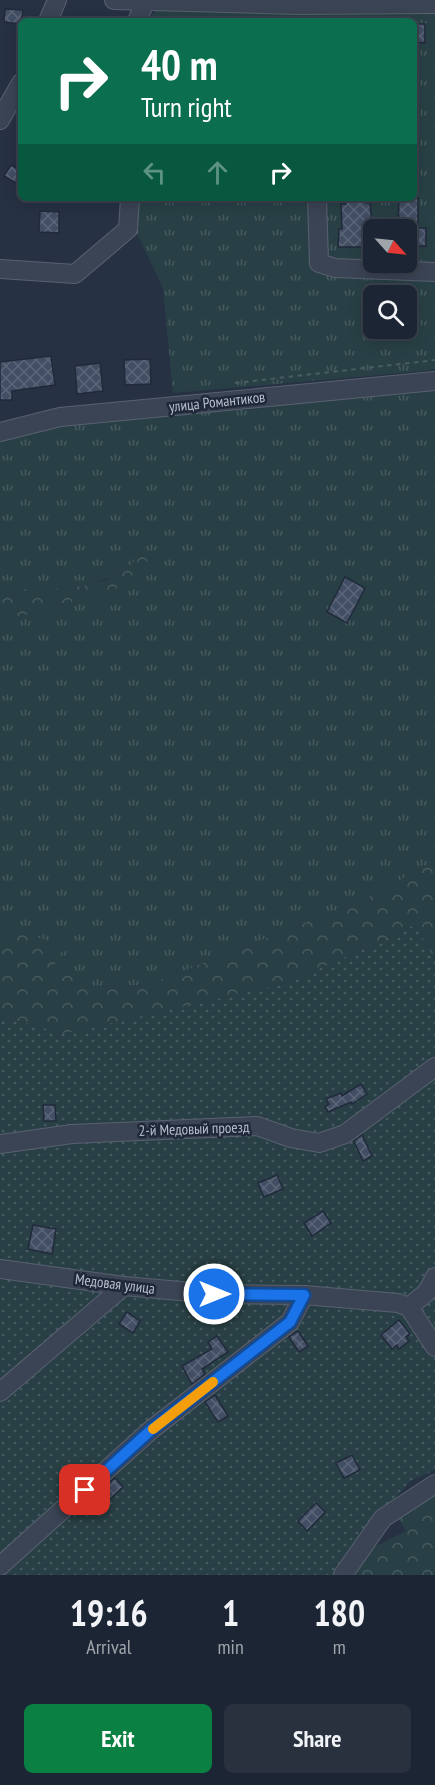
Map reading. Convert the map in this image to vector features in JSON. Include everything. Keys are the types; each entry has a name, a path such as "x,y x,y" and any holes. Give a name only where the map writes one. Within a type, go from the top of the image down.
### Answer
{"street":[{"path":"49,18 57,0"},
{"path":"114,0 314,13 435,4"},
{"path":"138,18 146,1"},
{"path":"0,120 18,88"},
{"path":"0,269 75,274 128,230 130,201"},
{"path":"317,201 319,263 335,268 435,272"},
{"name":"улица Романтиков","path":"0,432 60,417 435,381"},
{"name":"2-й Медовый проезд","path":"0,1144 72,1134 257,1126 291,1138 319,1143 345,1134 435,1066"},
{"name":"Медовая улица","path":"0,1269 124,1286 214,1294 304,1295 398,1303 409,1307"},
{"path":"435,1277 427,1292 409,1307 435,1347"},
{"path":"0,1392 124,1286"},
{"path":"0,1566 152,1429 290,1322 304,1295"},
{"path":"343,1575 383,1518 435,1484"}],"green space":[{"path":"159,7 435,10 435,370 173,393 163,288 135,229 136,201 417,201 417,18 150,18"},
{"path":"435,389 435,861 363,900 148,985 95,987 53,968 65,944 0,930 0,624 7,618 50,611 81,598 110,594 145,549 126,570 84,586 7,593 0,588 0,439 61,424"},
{"path":"145,549 152,555 143,566 110,594 81,598 50,611 7,618 0,624 0,588 7,593 84,586 105,580 126,570"},
{"path":"435,861 435,960 415,925 291,982 64,1034 0,1016 0,930 66,944 53,968 95,987 148,985 363,900"},
{"path":"415,925 435,960 435,1470 410,1481 339,1563 334,1575 0,1575 0,1016 64,1034 291,982"},
{"path":"435,1496 435,1575 355,1575 373,1548 406,1531 396,1514"}],"building":[{"path":"5,9 23,10 22,18 18,18 18,24 4,22"},
{"path":"417,24 425,24 425,43 417,42"},
{"path":"11,165 18,169 18,184 4,176"},
{"path":"418,198 418,228 426,228 426,246 417,246 417,219 398,219 399,201 417,201"},
{"path":"346,201 370,203 371,219 363,219 363,247 338,247 339,229 342,229 341,204 346,204"},
{"path":"40,211 59,212 59,233 39,232"},
{"path":"51,356 55,385 12,391 12,400 0,400 0,362"},
{"path":"150,359 151,384 125,385 124,360"},
{"path":"100,363 103,391 77,394 75,366"},
{"path":"345,577 365,588 347,623 327,612"},
{"path":"361,1084 367,1094 352,1104 351,1102 328,1112 325,1107 329,1104 326,1099 341,1093 342,1096"},
{"path":"43,1105 55,1105 56,1121 44,1121"},
{"path":"362,1135 372,1156 363,1161 354,1141"},
{"path":"277,1175 283,1189 264,1197 258,1183"},
{"path":"323,1211 331,1223 312,1236 304,1223"},
{"path":"33,1225 56,1229 52,1254 28,1249"},
{"path":"127,1312 140,1321 133,1333 119,1324"},
{"path":"399,1320 410,1334 406,1337 409,1341 399,1349 397,1345 392,1349 381,1335"},
{"path":"298,1331 308,1346 299,1352 289,1337"},
{"path":"217,1336 228,1352 202,1369 205,1374 192,1384 182,1366 212,1349 208,1342"},
{"path":"215,1395 228,1416 218,1422 205,1402"},
{"path":"352,1455 360,1470 344,1478 336,1463"},
{"path":"115,1478 123,1487 110,1499 102,1489"},
{"path":"316,1503 325,1512 307,1531 298,1521"}],"slow traffic":[{"path":"153,1429 213,1382"}],"route":[{"path":"85,1490 152,1429 290,1322 304,1295 214,1294"}]}
